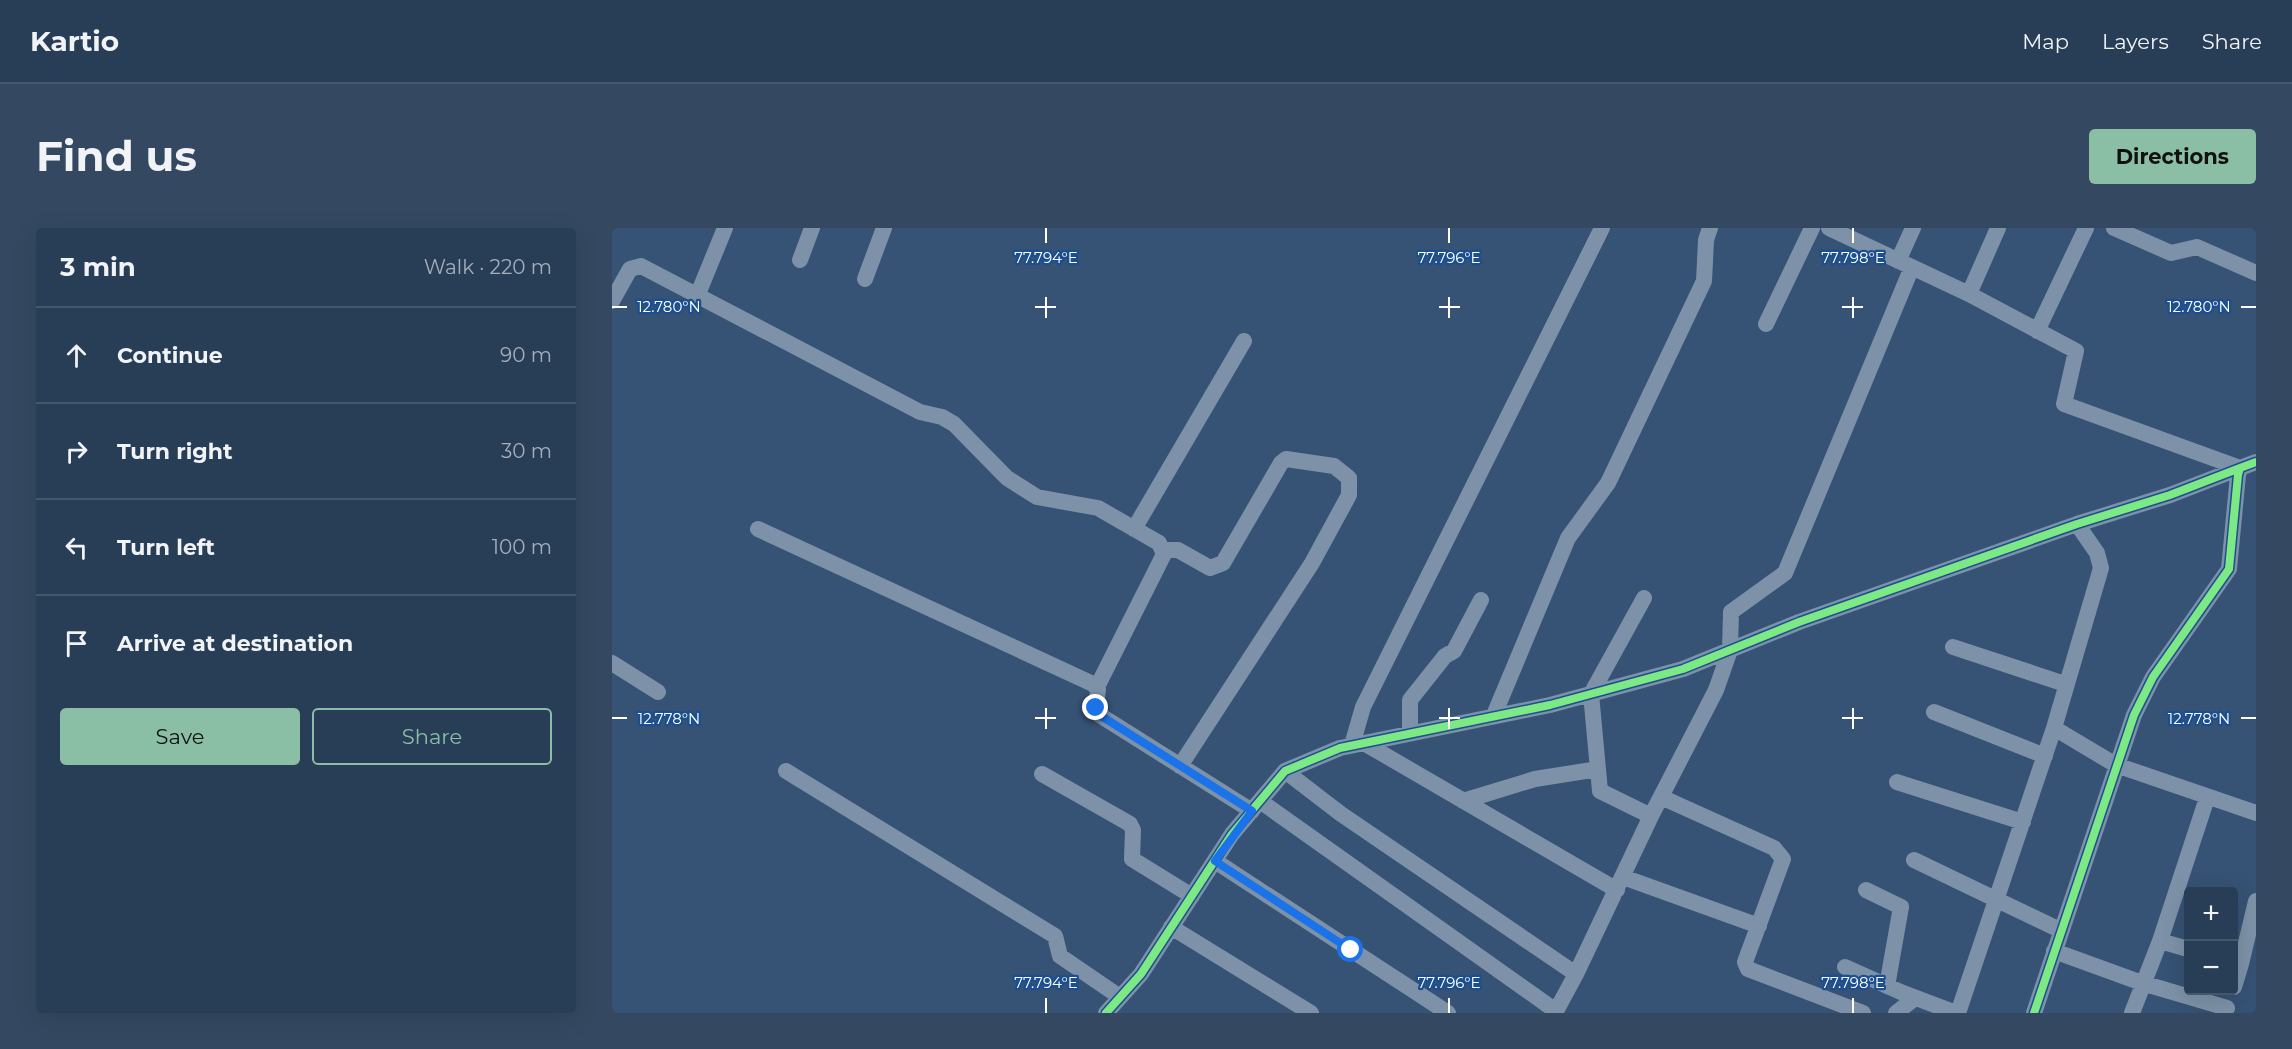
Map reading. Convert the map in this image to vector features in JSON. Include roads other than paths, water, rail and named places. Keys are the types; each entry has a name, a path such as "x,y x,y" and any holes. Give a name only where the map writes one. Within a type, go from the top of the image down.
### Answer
{"street":[{"path":"698,294 726,228"},
{"path":"800,260 812,228"},
{"path":"865,279 884,228"},
{"path":"1358,744 1363,707 1602,228"},
{"path":"1494,715 1568,538 1608,483 1699,292 1705,278 1706,240 1710,228"},
{"path":"1766,324 1812,228"},
{"path":"1829,228 1969,294 2076,351 2064,404 2240,468"},
{"path":"1163,550 1097,687 1098,714 1180,766 1256,806 1555,1012 1716,690 1730,650 1731,612 1785,573 1905,264 1913,228"},
{"path":"1969,294 1998,228"},
{"path":"2037,331 2086,228"},
{"path":"2114,228 2171,253 2197,247 2256,273"},
{"path":"612,301 630,269 636,265 698,294 920,412 942,417 954,424 1007,478 1037,497 1098,508 1159,543 1163,550"},
{"path":"1134,529 1244,341"},
{"path":"1163,550 1178,550 1210,568 1223,563 1281,463 1286,459 1334,466 1349,478 1348,495 1312,563 1180,766"},
{"path":"786,771 1055,936 1060,956 1115,1007 1141,974 1215,861 1285,771 1358,744 1591,694 1683,669 1800,622 2077,524 2170,495 2256,462"},
{"path":"2034,1013 2134,715 2153,677 2229,569 2240,468"},
{"path":"1845,966 1915,998 1957,1013 2045,756 2101,568 2097,553 2077,524"},
{"path":"758,529 1097,687"},
{"path":"1644,598 1591,694 1600,791 1651,816"},
{"path":"1410,732 1410,700 1445,656 1454,651 1481,600"},
{"path":"1953,647 2065,684"},
{"path":"612,663 658,692"},
{"path":"1934,712 2045,756"},
{"path":"2054,728 2116,765 2256,813"},
{"path":"1358,744 1620,884 1758,926"},
{"path":"1463,801 1535,779 1598,770"},
{"path":"1285,771 1341,814 1576,974"},
{"path":"1042,774 1130,824 1133,830 1132,859 1191,896"},
{"path":"1897,782 2023,822"},
{"path":"1661,797 1778,852 1782,864 1745,962 1748,969 1863,1013"},
{"path":"2132,1013 2160,941 2207,798"},
{"path":"1914,860 2060,930"},
{"path":"1215,861 1448,1013"},
{"path":"1866,890 1901,907 1887,986"},
{"path":"2238,960 2256,901"},
{"path":"1171,927 1311,1013"},
{"path":"2160,941 2184,948"},
{"path":"2054,951 2226,1011 2231,995"},
{"path":"1896,1013 1915,998"}]}
